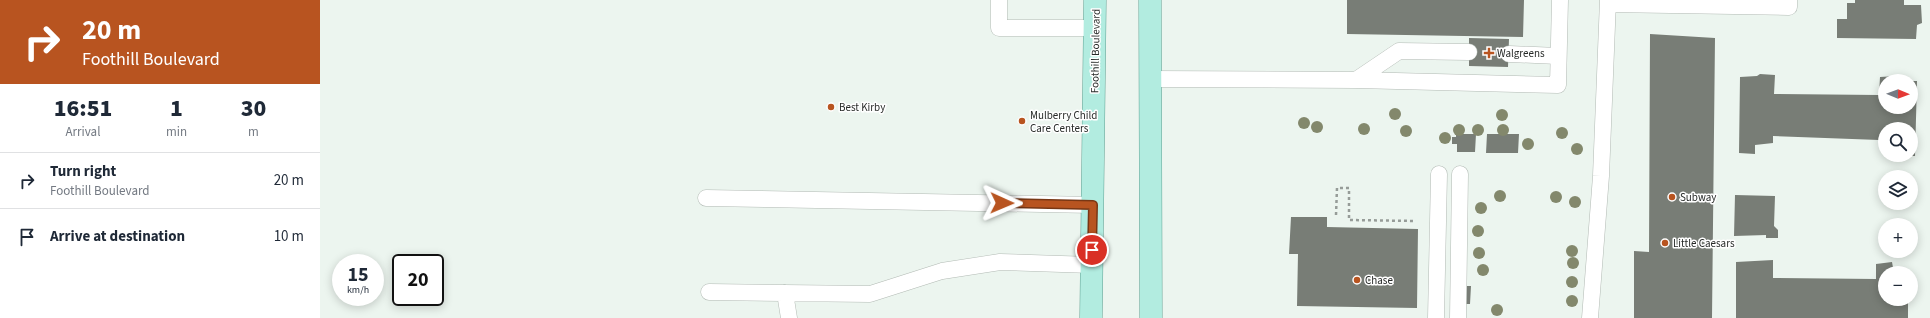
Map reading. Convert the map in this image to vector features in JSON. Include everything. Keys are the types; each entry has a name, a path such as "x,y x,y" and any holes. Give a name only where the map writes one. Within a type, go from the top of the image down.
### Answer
{"main road":[{"name":"Foothill Boulevard","path":"1091,318 1095,0"},
{"path":"1150,0 1152,318"}],"lane":[{"path":"999,0 999,28 1095,28"},
{"path":"1150,79 1356,80 1558,85 1560,0"},
{"path":"1590,318 1601,176 1608,2 1759,3 1789,7 1789,0"},
{"path":"1356,80 1399,52 1469,52"},
{"path":"1509,54 1558,56"},
{"path":"1436,318 1439,174"},
{"path":"1458,318 1460,174"},
{"path":"706,198 1093,205"},
{"path":"709,292 870,294 942,271 1000,262 1092,265"},
{"path":"786,293 789,318"}],"path":[{"path":"1336,215 1337,188 1349,188 1349,220 1422,221"}],"building":[{"name":"Walgreens","path":"1347,0 1524,0 1523,37 1347,34"},
{"path":"1855,0 1904,0 1904,5 1921,5 1922,23 1917,25 1916,39 1837,38 1837,19 1847,19 1847,3 1855,3"},
{"path":"1650,34 1715,38 1712,318 1634,318 1634,251 1649,252"},
{"name":"Walgreens","path":"1469,38 1509,39 1508,67 1469,66"},
{"path":"1760,74 1775,75 1774,94 1878,95 1878,114 1916,114 1916,122 1878,122 1878,140 1773,136 1773,143 1755,145 1755,154 1739,153 1740,77 1757,76"},
{"path":"1456,134 1476,134 1475,152 1457,152 1457,144 1452,144 1452,137 1456,137"},
{"path":"1487,134 1519,134 1518,153 1486,153"},
{"path":"1735,195 1775,196 1774,226 1778,230 1778,238 1766,238 1766,235 1734,236"},
{"name":"Chase","path":"1291,217 1327,217 1327,227 1418,229 1417,308 1297,306 1298,254 1289,254"},
{"path":"1773,260 1773,278 1876,279 1876,264 1892,262 1893,266 1878,266 1878,306 1908,306 1908,318 1736,318 1736,262"},
{"path":"1461,286 1471,286 1470,304 1461,304"}],"place":[{"name":"Walgreens","path":"1489,53"},
{"name":"Best Kirby","path":"831,107"},
{"name":"Mulberry Child Care Centers","path":"1022,121"},
{"name":"Subway","path":"1672,197"},
{"name":"Little Caesars","path":"1665,243"},
{"name":"Chase","path":"1357,280"}],"route":[{"path":"1002,203 1093,205 1092,250"}]}
